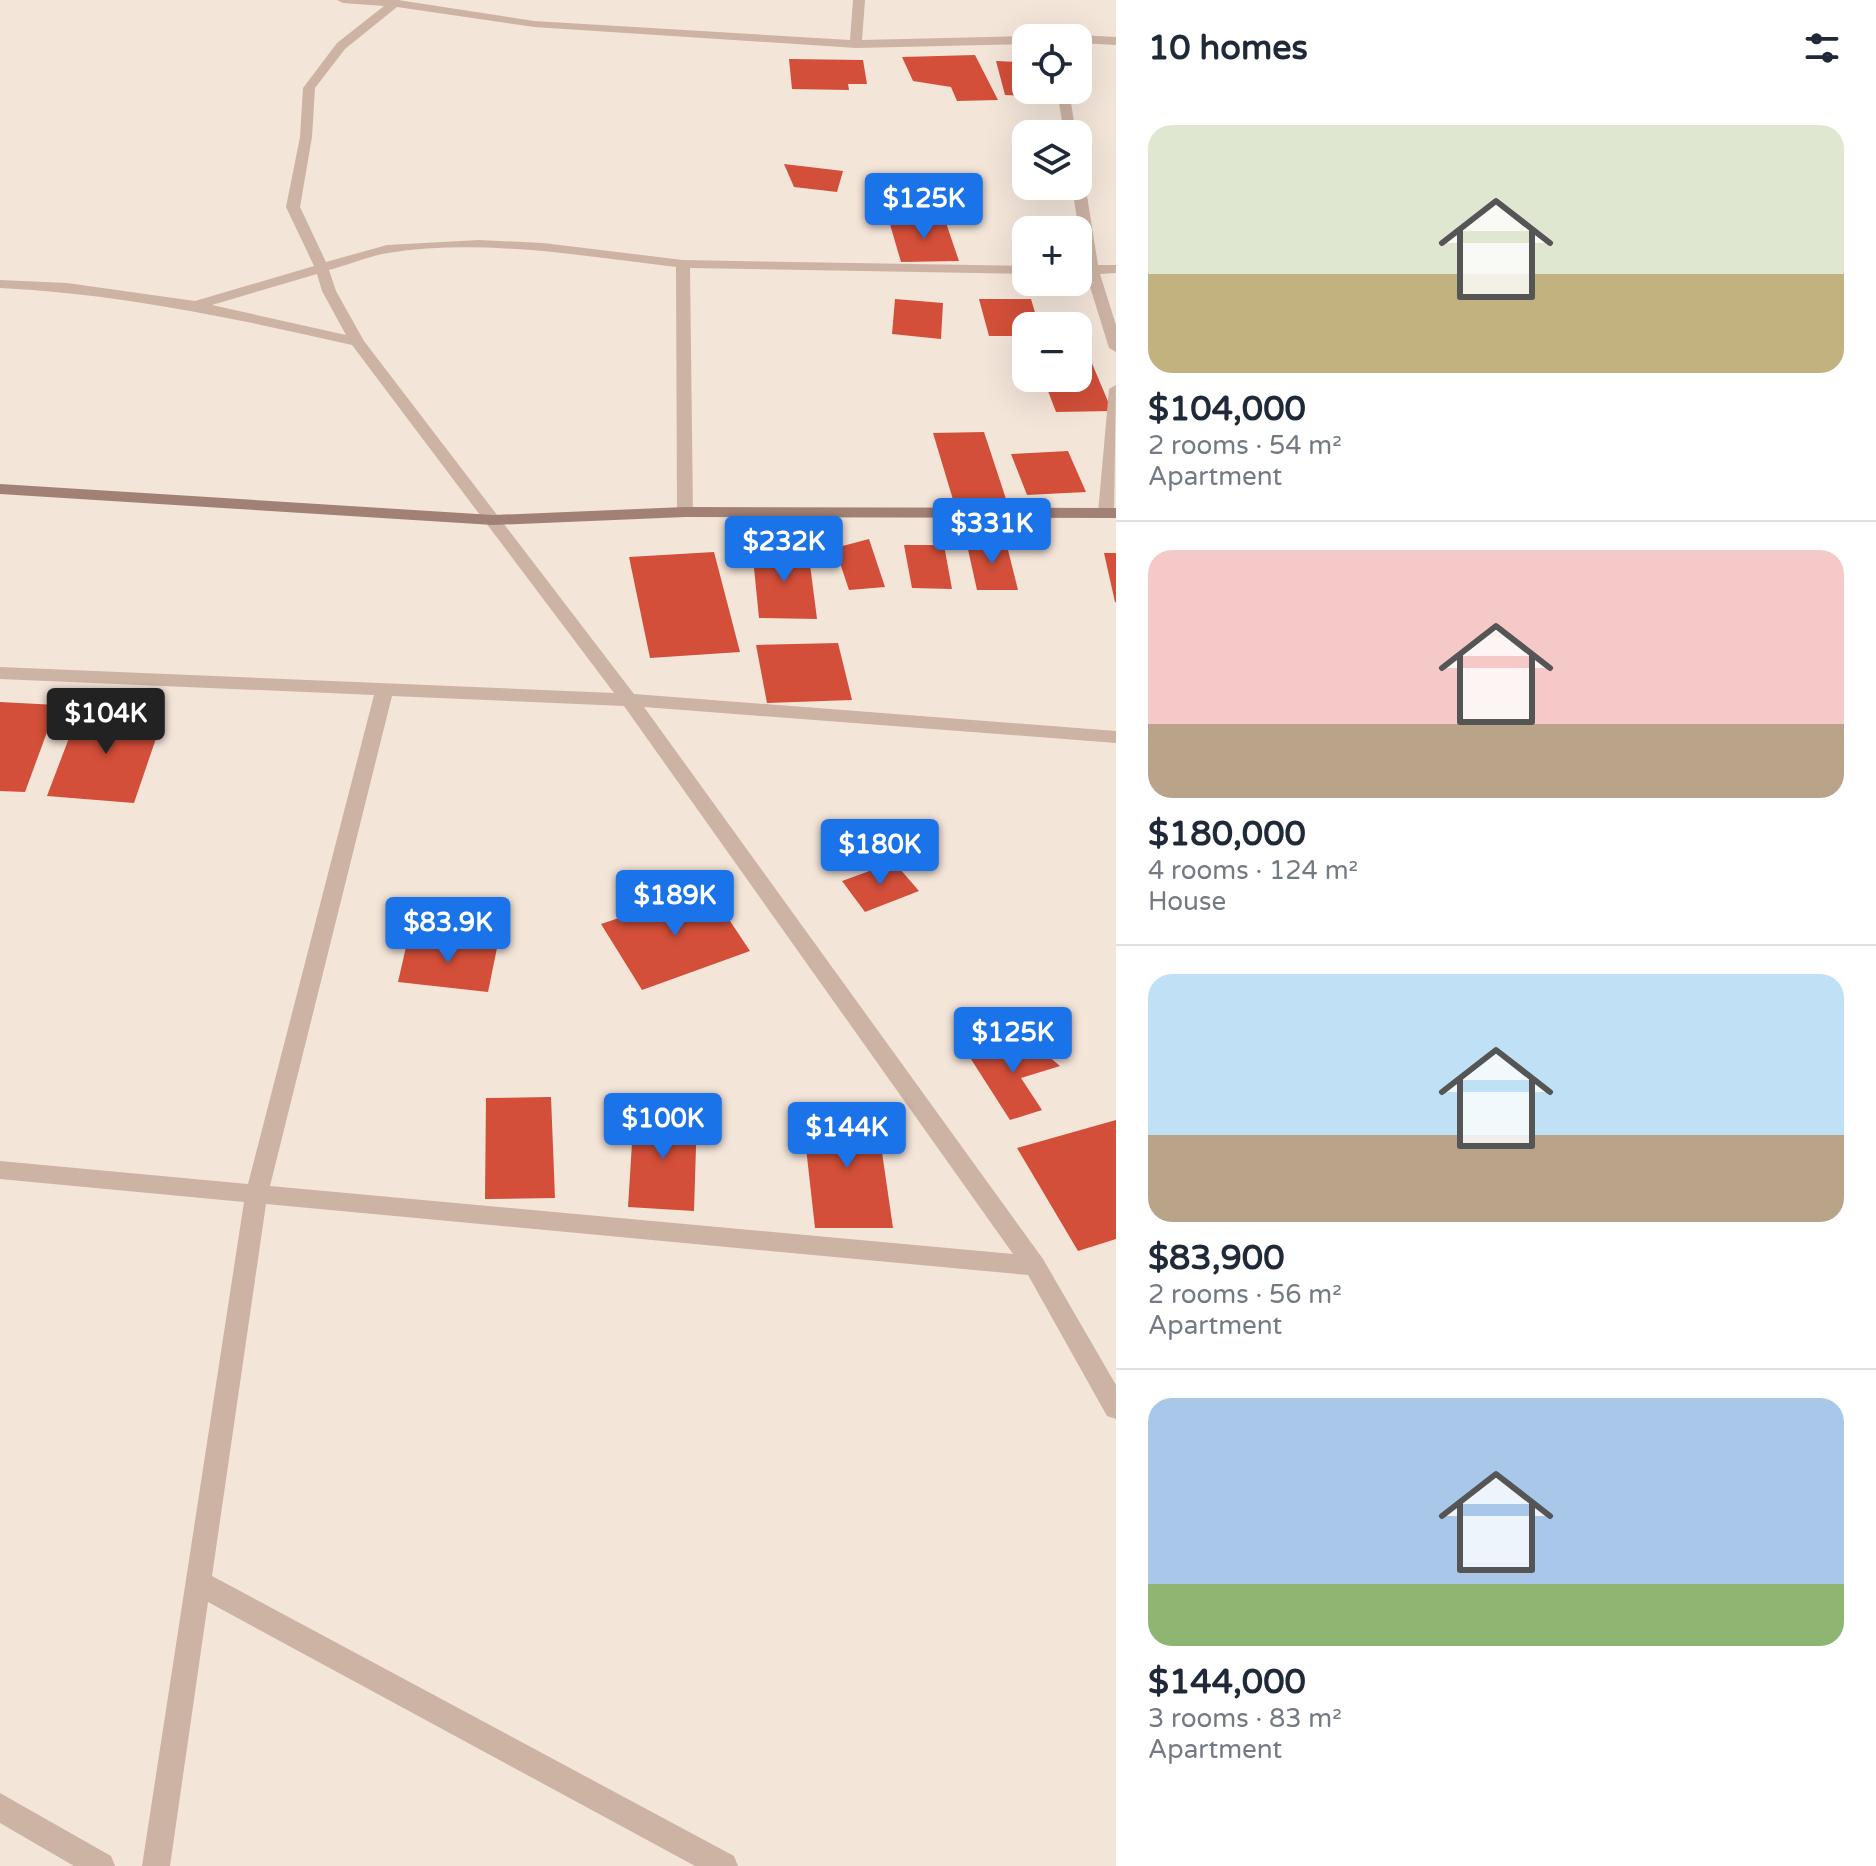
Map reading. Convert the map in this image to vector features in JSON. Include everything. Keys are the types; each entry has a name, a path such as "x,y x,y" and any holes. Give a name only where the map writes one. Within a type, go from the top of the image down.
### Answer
{"street":[{"path":"343,0 395,3 534,24 856,44 1012,40"},
{"path":"856,44 859,0"},
{"path":"395,3 341,46 309,88 306,137 293,207 321,266 329,291 357,342 629,700 1035,1266 1116,1408"},
{"path":"1092,40 1116,41"},
{"path":"195,305 387,249 479,244 543,247 683,264 1012,270"},
{"path":"683,264 685,512"},
{"path":"1092,270 1116,269"},
{"path":"0,284 67,287 195,305 357,342"},
{"path":"1092,288 1116,348"},
{"path":"0,489 493,520 685,512 1111,513 1116,389"},
{"path":"0,673 629,700 1116,737"},
{"path":"156,1866 256,1195 385,688"},
{"path":"0,1170 1035,1266"},
{"path":"198,1582 724,1866"},
{"path":"0,1807 101,1866"}],"building":[{"path":"975,55 998,100 957,101 951,87 913,81 902,57"},
{"path":"789,59 863,60 867,84 848,84 849,90 792,89"},
{"path":"996,61 1012,62 1012,95 1005,95"},
{"path":"784,164 843,171 837,192 794,187"},
{"path":"945,220 959,261 901,262 889,221"},
{"path":"895,299 943,303 941,339 892,334"},
{"path":"979,299 1031,299 1035,312 1012,312 1012,336 989,336"},
{"path":"1092,363 1112,411 1056,412 1048,392 1092,392"},
{"path":"984,432 1007,502 954,503 933,433"},
{"path":"1068,451 1086,492 1027,495 1011,454"},
{"path":"1005,538 1018,590 977,590 967,545"},
{"path":"869,539 885,587 849,590 835,548"},
{"path":"904,545 944,545 952,589 912,588"},
{"path":"752,548 808,549 817,619 759,618"},
{"path":"714,552 740,652 650,658 629,557"},
{"path":"1104,553 1116,553 1116,602 1115,602"},
{"path":"838,643 852,700 767,703 756,645"},
{"path":"0,702 57,705 25,792 0,791"},
{"path":"80,709 164,715 134,803 47,796"},
{"path":"894,862 919,891 865,912 842,881"},
{"path":"708,888 750,951 642,990 601,924"},
{"path":"408,938 497,948 488,992 398,982"},
{"path":"1027,1038 1060,1066 1021,1078 1042,1110 1010,1120 969,1056"},
{"path":"551,1097 555,1198 485,1199 486,1098"},
{"path":"634,1111 697,1115 694,1211 628,1207"},
{"path":"876,1111 893,1228 815,1228 802,1112"},
{"path":"1116,1120 1116,1239 1078,1251 1017,1148"}]}
